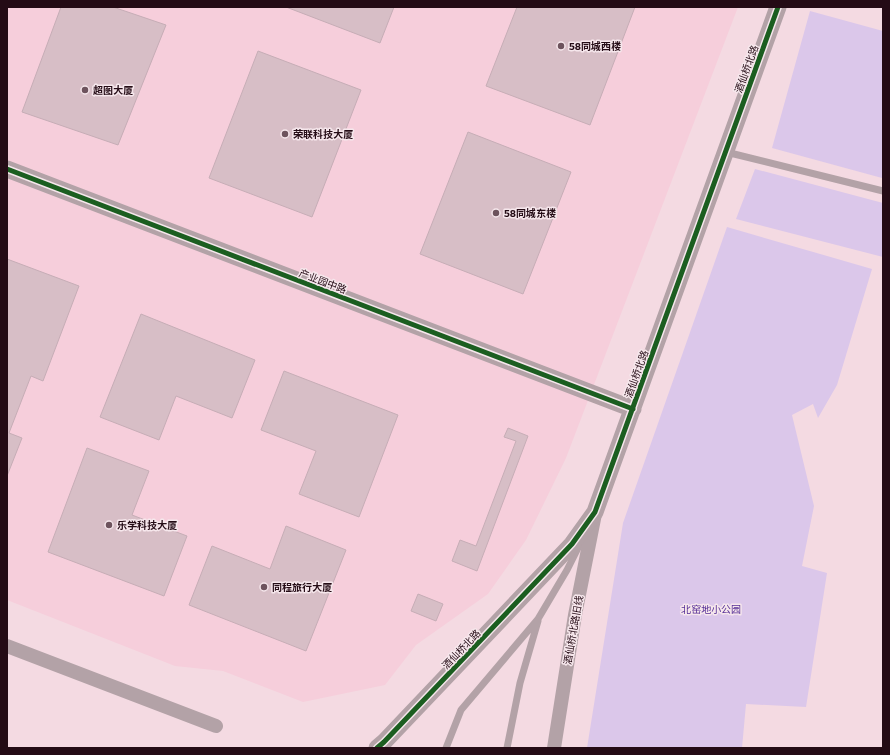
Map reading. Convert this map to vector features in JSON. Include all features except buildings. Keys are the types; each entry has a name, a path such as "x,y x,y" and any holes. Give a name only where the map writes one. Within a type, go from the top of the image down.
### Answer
{"street":[{"name":"酒仙桥北路","path":"377,748 395,731 572,544 595,512 778,7"},
{"name":"产业园中路","path":"7,169 633,409"},
{"name":"酒仙桥北路旧线","path":"554,748 572,629 595,512"},
{"path":"7,646 216,726"}],"lane":[{"path":"726,152 883,191"},
{"path":"446,748 461,710 538,619 567,570 595,512"},
{"path":"507,748 520,684 538,619"}],"shaded area":[{"path":"7,7 738,7 566,458 526,540 488,594 416,645 385,685 303,702 223,671 175,666 7,600"}],"green space":[{"path":"810,11 883,31 882,178 772,148"},
{"path":"755,169 883,203 883,257 736,219"},
{"name":"北窑地小公园","path":"727,227 872,269 837,385 818,418 813,404 792,415 814,506 802,566 827,573 806,707 746,704 742,748 587,748 623,523"}],"cycle path":[{"path":"377,748 572,544 595,512 778,7"},
{"path":"7,169 633,409"}],"place":[{"name":"58同城西楼","path":"561,46"},
{"name":"超图大厦","path":"85,90"},
{"name":"荣联科技大厦","path":"285,134"},
{"name":"58同城东楼","path":"496,213"},
{"name":"乐学科技大厦","path":"109,525"},
{"name":"同程旅行大厦","path":"264,587"}]}
